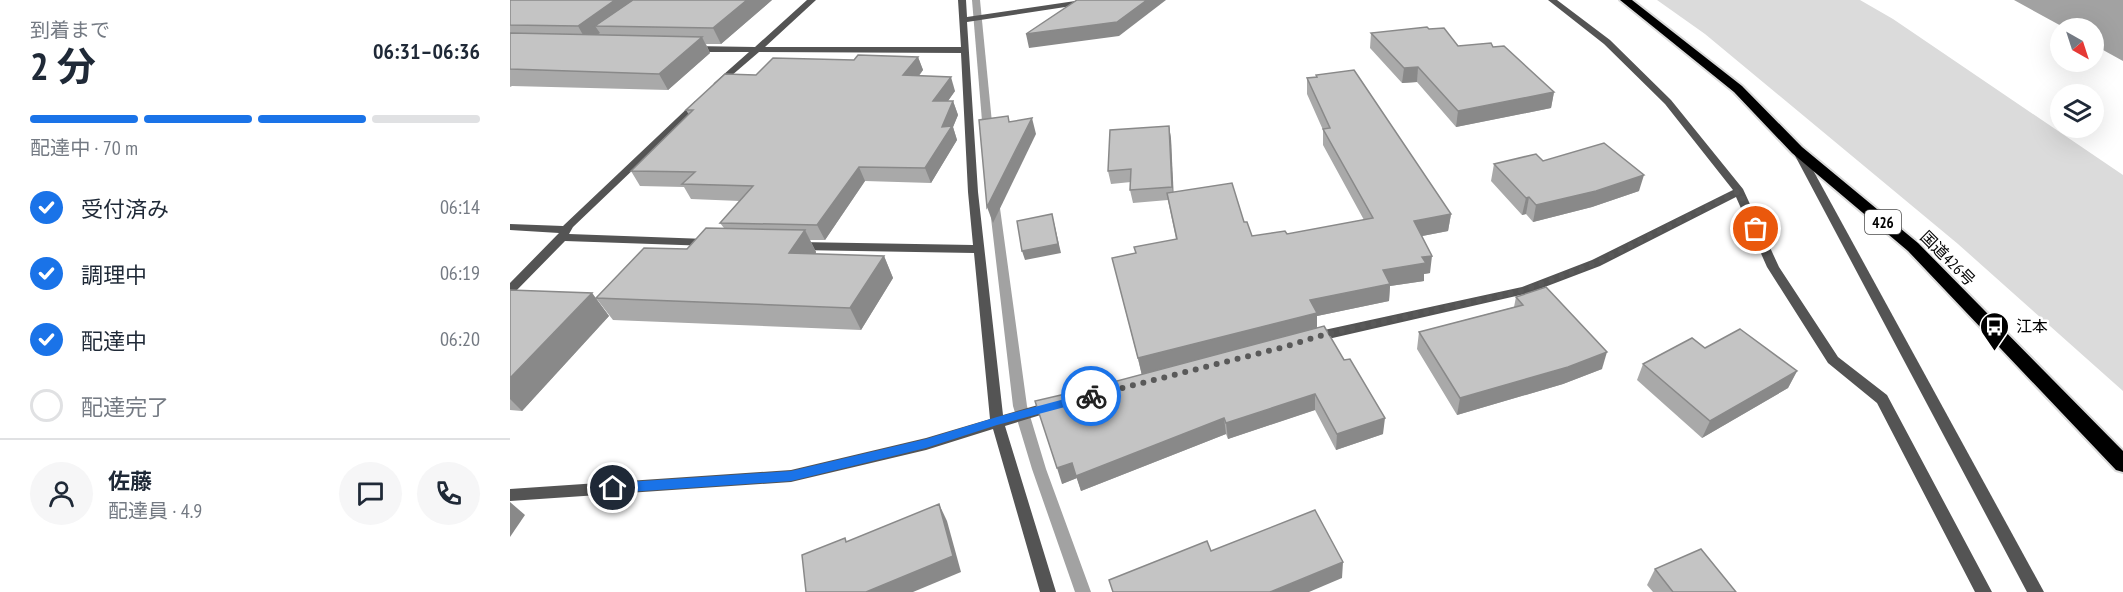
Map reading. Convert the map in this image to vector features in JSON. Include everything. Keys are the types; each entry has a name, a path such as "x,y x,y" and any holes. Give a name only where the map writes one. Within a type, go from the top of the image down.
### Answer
{"highway":[{"name":"国道426号","path":"1625,0 1738,89 1797,150 1913,247 2123,464"}],"street":[{"path":"510,290 564,233 756,50 812,0"},
{"path":"962,0 977,249 997,421 1048,592"},
{"path":"963,20 1098,0"},
{"path":"1552,0 1607,42 1668,102 1739,191 1773,267 1833,360 1882,399 1984,592"},
{"path":"677,48 964,50"},
{"path":"1797,150 2036,592"},
{"path":"1304,341 1525,290 1596,263 1739,191"},
{"path":"510,227 723,244"},
{"path":"792,246 977,249"},
{"path":"510,495 791,476 926,444 997,421 1062,404"}],"shaded area":[{"path":"1657,0 1860,0 1893,19 2050,125 2050,138 2068,138 2123,175 2123,391 1958,244 1705,34"},
{"path":"2014,0 2123,0 2123,61 2104,51 2104,18 2050,20"}],"building":[{"path":"510,0 615,0 578,26 510,25"},
{"path":"633,0 747,0 713,28 595,26"},
{"path":"1077,0 1147,0 1117,22 1026,34"},
{"path":"1427,27 1429,29 1444,28 1458,46 1491,43 1493,47 1504,46 1554,92 1458,111 1418,67 1404,68 1371,33"},
{"path":"510,33 702,37 659,74 510,69"},
{"path":"858,55 918,57 903,75 951,77 933,101 953,101 942,127 952,126 925,168 859,167 817,225 720,223 753,186 682,184 695,172 631,171 693,110 686,110 725,74 756,75 773,58 854,60"},
{"path":"1354,70 1451,214 1414,221 1432,256 1422,257 1426,263 1383,270 1390,284 1310,300 1317,313 1138,358 1112,258 1136,253 1134,247 1177,239 1167,193 1232,183 1244,222 1247,222 1252,236 1285,231 1287,234 1373,218 1323,129 1330,128 1307,78"},
{"path":"1008,116 1009,122 1032,118 987,207 979,120"},
{"path":"1169,126 1172,187 1130,190 1131,169 1108,171 1110,130"},
{"path":"1604,143 1644,175 1596,191 1536,205 1529,197 1526,198 1494,164 1536,154 1543,161"},
{"path":"1052,214 1058,244 1022,251 1017,221"},
{"path":"706,228 805,230 789,253 884,256 850,308 596,298 644,248 687,249"},
{"path":"1546,287 1607,352 1568,367 1460,398 1419,332 1523,305 1516,297"},
{"path":"510,290 592,293 510,378"},
{"path":"1324,326 1344,360 1350,359 1385,418 1337,434 1315,394 1226,423 1224,418 1076,476 1072,463 1057,468 1035,401 1087,389 1088,394 1097,393 1098,386"},
{"path":"1740,329 1797,371 1710,421 1643,364 1692,338 1705,348"},
{"path":"939,504 953,556 866,592 806,592 802,555 845,538 846,542"},
{"path":"1315,510 1343,562 1270,592 1113,592 1109,580 1207,541 1211,551"},
{"path":"1701,549 1736,592 1673,592 1655,569"}],"waterway":[{"path":"976,0 988,133"},
{"path":"994,201 1020,406 1039,469 1083,592"}],"way so far":[{"path":"1091,396 1323,335 1525,290 1596,263 1739,191 1756,229"}],"place":[{"name":"江本","path":"1995,352"}],"route":[{"path":"613,488 791,476 926,444 997,421 1091,396"}]}
